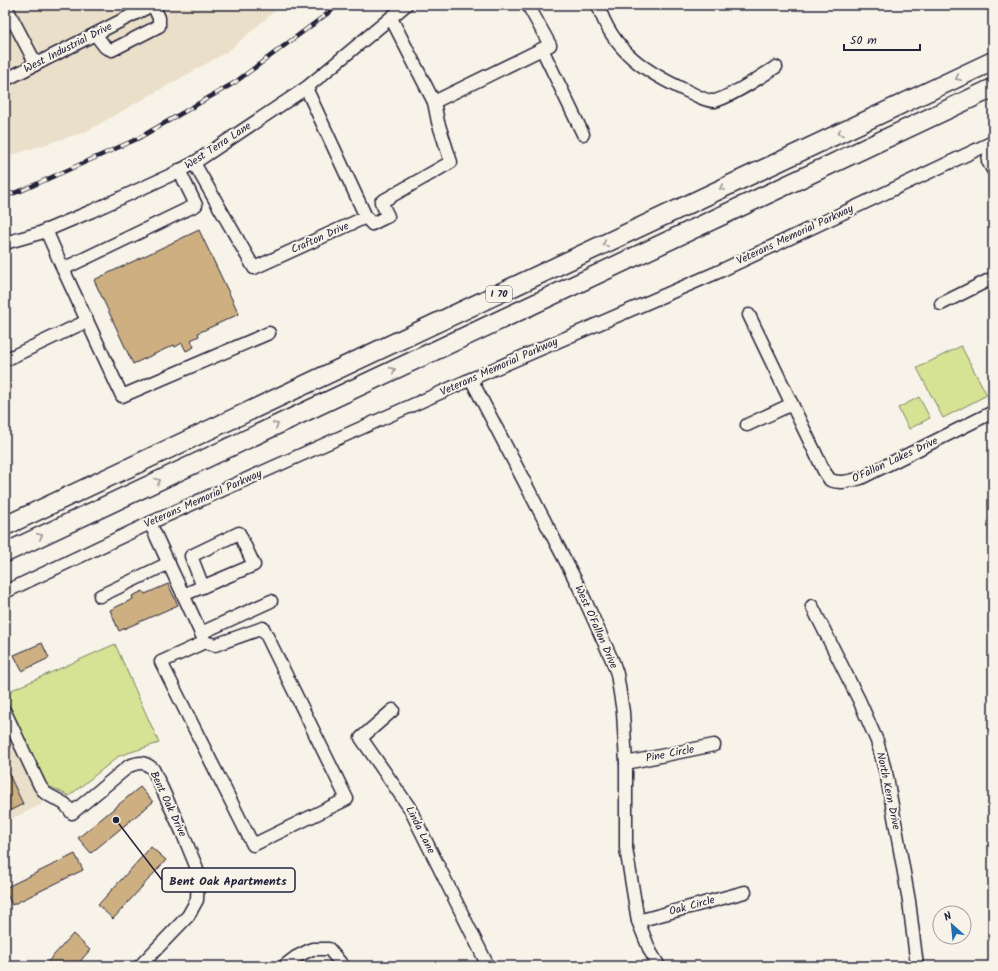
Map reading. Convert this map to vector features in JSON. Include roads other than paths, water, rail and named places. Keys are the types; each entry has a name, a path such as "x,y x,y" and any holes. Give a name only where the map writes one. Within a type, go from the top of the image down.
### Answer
{"highway":[{"name":"I 70","path":"5,526 993,61"},
{"name":"I 70","path":"5,553 993,88"}],"street":[{"path":"5,5 36,64"},
{"path":"95,34 105,47 112,50 159,26 159,18 152,5"},
{"name":"West Industrial Drive","path":"5,80 152,5"},
{"name":"West Terra Lane","path":"5,244 46,230 92,211 194,162 306,88 406,5"},
{"path":"434,102 550,45 528,5"},
{"path":"598,5 602,18 609,31 618,43 640,65 663,81 704,98 713,101 727,96 776,67"},
{"path":"306,88 366,218 372,224 388,216 381,202 451,162 438,122 434,102 391,18"},
{"path":"542,49 583,134"},
{"path":"992,143 988,161 993,170"},
{"name":"Veterans Memorial Parkway","path":"5,592 150,523 470,379 718,272 992,143"},
{"name":"Crafton Drive","path":"194,162 254,268 366,218"},
{"path":"63,269 196,205 178,170"},
{"path":"46,230 122,396 269,333"},
{"path":"942,304 993,278"},
{"name":"O'Fallon Lakes Drive","path":"749,315 824,471 830,480 837,483 850,482 861,478 993,412"},
{"path":"5,360 87,321"},
{"name":"West O'Fallon Drive","path":"470,379 578,587 613,662 623,712 626,763 626,848 638,921 650,951 659,966"},
{"path":"747,425 792,404"},
{"path":"150,523 203,638 215,645 263,628 347,799 253,845 161,662 203,638 271,601"},
{"path":"184,595 203,587 254,565 239,533 191,556 203,587"},
{"path":"100,596 169,563"},
{"name":"North Kern Drive","path":"812,606 859,700 877,741 887,777 909,901 917,966"},
{"name":"Linda Lane","path":"393,710 361,738 409,807 488,966"},
{"name":"Bent Oak Drive","path":"5,712 9,732 40,786 46,793 65,804 72,813 129,766 138,762 147,764 153,769 196,866 198,875 197,900 188,916 140,966"},
{"name":"Pine Circle","path":"626,763 714,745"},
{"name":"Oak Circle","path":"638,921 745,892"},
{"path":"284,966 296,957 312,949 329,949 343,966"}],"railway":[{"path":"5,196 23,190 137,139 234,83 339,5"}],"place":[{"name":"Bent Oak Apartments","path":"116,820"}]}
